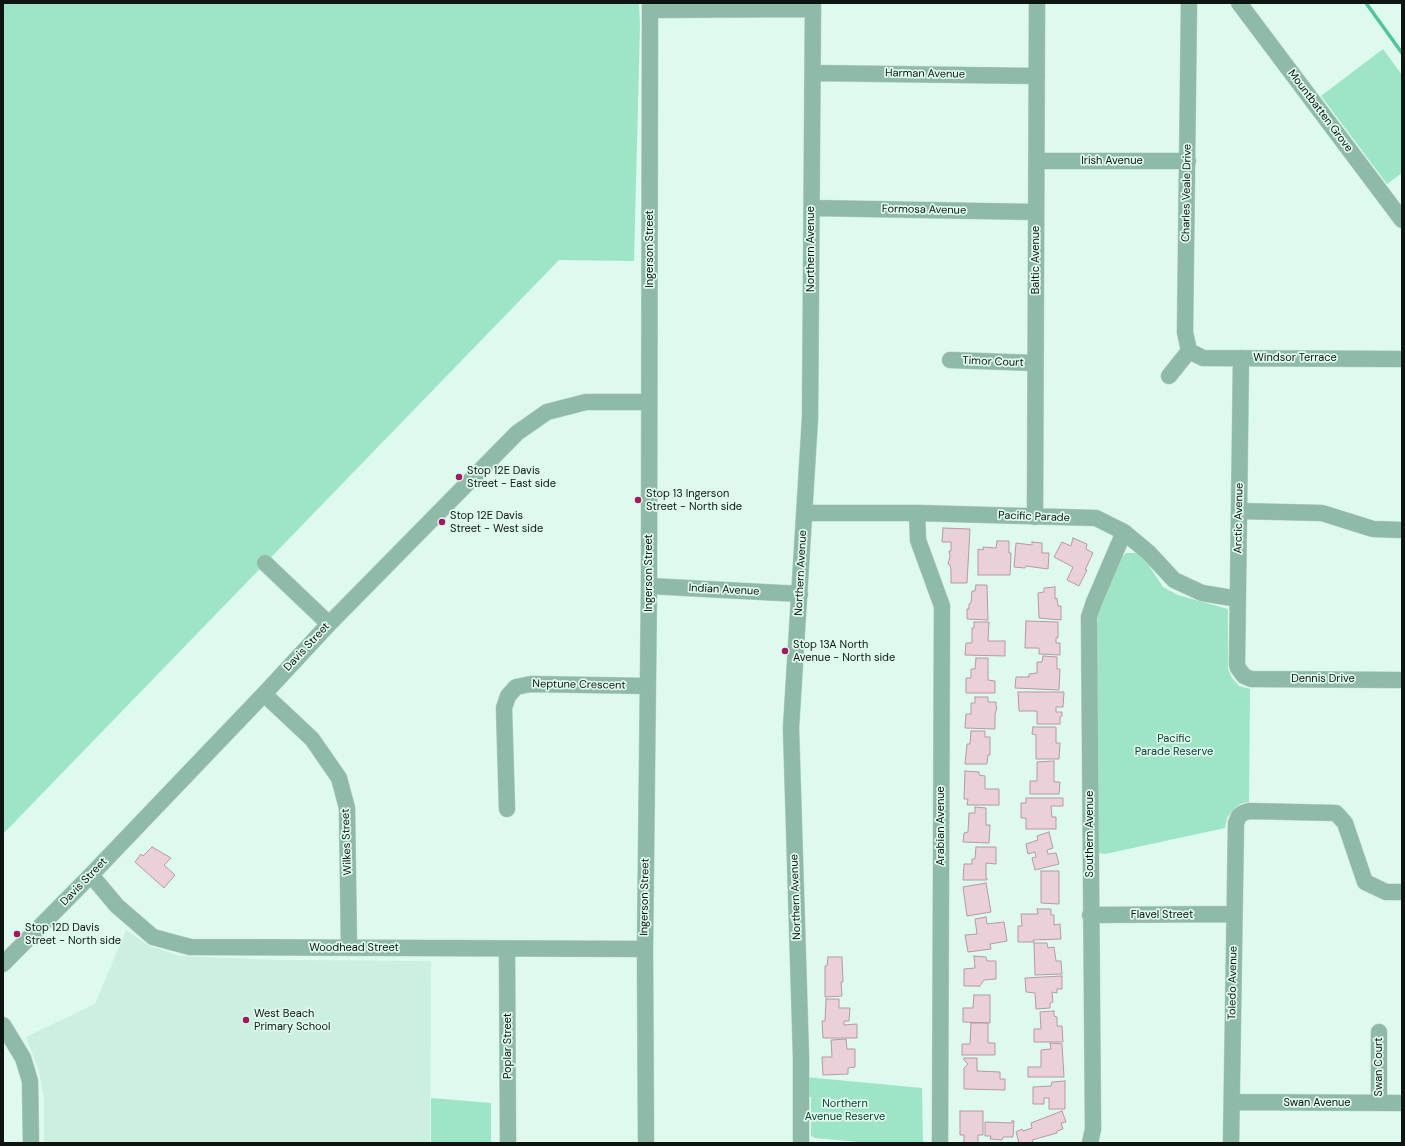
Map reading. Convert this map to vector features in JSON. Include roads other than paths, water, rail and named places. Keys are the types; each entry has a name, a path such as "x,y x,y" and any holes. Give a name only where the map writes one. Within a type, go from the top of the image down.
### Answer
{"street":[{"name":"Baltic Avenue","path":"1035,517 1037,3"},
{"name":"Charles Veale Drive","path":"1189,3 1185,332 1189,350"},
{"name":"Mountbatten Grove","path":"1239,3 1402,220"},
{"path":"650,6 813,6"},
{"name":"Ingerson Street","path":"646,1143 645,949 649,586 650,6"},
{"name":"Northern Avenue","path":"801,1143 801,1057 792,728 810,418 813,6"},
{"name":"Harman Avenue","path":"812,73 1037,76"},
{"name":"Irish Avenue","path":"1036,162 1188,161"},
{"name":"Formosa Avenue","path":"812,208 1036,212"},
{"path":"1170,376 1189,350"},
{"name":"Windsor Terrace","path":"1189,350 1203,358 1402,359"},
{"name":"Arctic Avenue","path":"1241,358 1237,664 1244,676"},
{"name":"Timor Court","path":"950,360 1035,363"},
{"name":"Davis Street","path":"3,964 91,875 329,624 517,433 547,412 586,402 649,402"},
{"name":"Pacific Parade","path":"805,512 917,513 1096,518 1124,532 1149,553 1174,580 1202,593 1238,599"},
{"path":"1239,512 1322,513 1373,530 1402,530"},
{"name":"Arabian Avenue","path":"917,513 918,540 942,606 940,1143"},
{"name":"Southern Avenue","path":"1090,1143 1093,1129 1090,915 1089,617 1124,532"},
{"path":"265,563 329,624"},
{"name":"Indian Avenue","path":"649,586 800,594"},
{"name":"Dennis Drive","path":"1244,676 1251,679 1402,680"},
{"name":"Neptune Crescent","path":"507,809 504,708 508,696 516,687 531,684 647,686"},
{"name":"Wilkes Street","path":"264,694 312,740 339,778 347,808 349,948"},
{"name":"Toledo Avenue","path":"1231,1143 1236,823 1239,816 1248,811 1336,813 1346,823 1365,882 1386,892 1402,892"},
{"name":"Woodhead Street","path":"91,875 117,906 153,937 190,947 645,949"},
{"name":"Flavel Street","path":"1090,915 1234,914"},
{"name":"Poplar Street","path":"507,949 508,1143"},
{"path":"3,1025 23,1058 30,1081 31,1143"},
{"name":"Swan Court","path":"1378,1103 1379,1032"},
{"name":"Swan Avenue","path":"1232,1102 1402,1103"}],"waterway":[{"path":"1366,3 1402,53"}],"place":[{"name":"Stop 12E Davis Street - East side","path":"459,477"},
{"name":"Stop 13 Ingerson Street - North side","path":"638,500"},
{"name":"Stop 12E Davis Street - West side","path":"442,522"},
{"name":"Stop 13A North Avenue - North side","path":"785,651"},
{"name":"Stop 12D Davis Street - North side","path":"17,934"},
{"name":"West Beach Primary School","path":"246,1020"}],"park label":[{"name":"Pacific Parade Reserve","path":"1174,745"},
{"name":"Northern Avenue Reserve","path":"845,1110"}]}
